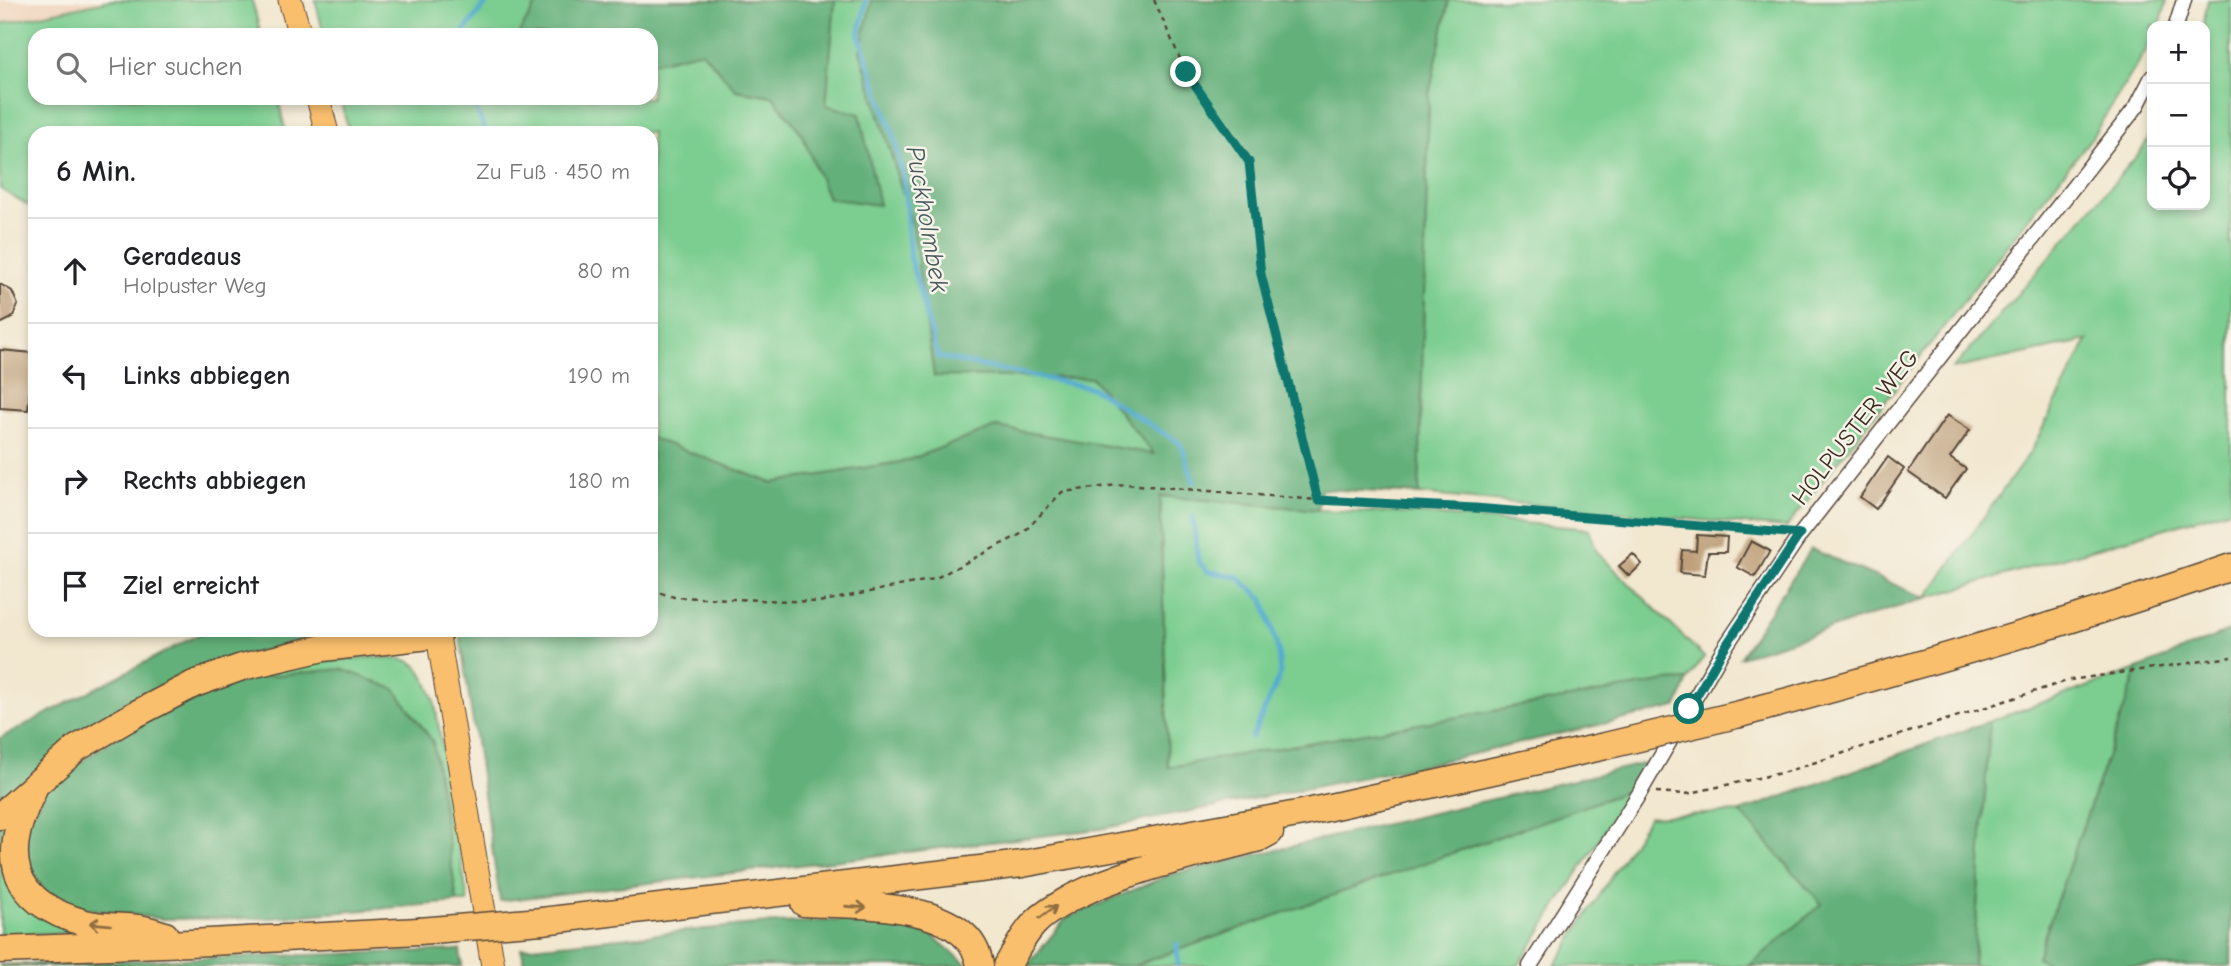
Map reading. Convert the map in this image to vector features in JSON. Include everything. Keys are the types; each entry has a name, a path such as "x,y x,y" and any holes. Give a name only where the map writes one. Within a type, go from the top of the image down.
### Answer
{"highway":[{"path":"0,950 419,931 542,921 1022,864 1303,813 1740,714 1910,669 2231,567"},
{"path":"323,648 341,637"},
{"path":"0,816 77,748 194,684 242,667 323,648 401,637"},
{"path":"38,780 21,814 14,840 16,869 29,895 53,911 86,923 145,929 190,943"},
{"path":"1007,966 1036,921 1057,906 1098,885 1130,874 1259,838 1303,813"},
{"path":"739,899 908,910 936,918 958,929 971,942 980,966"}],"main road":[{"path":"290,0 298,28"},
{"path":"320,105 325,126"},
{"path":"438,637 493,966"}],"street":[{"path":"2177,21 2183,0"},
{"name":"HOLPUSTER WEG","path":"1530,966 1639,794 1723,650 1800,534 2137,106 2148,84"}],"path":[{"path":"1154,0 1186,72 1249,162 1261,274 1318,500"},
{"path":"658,592 674,597 819,602 934,579 1023,533 1062,492 1125,484 1800,534"},
{"path":"1654,792 1686,794 1785,772 2070,680 2231,657"}],"shaded area":[{"path":"0,0 110,0 0,24"}],"green space":[{"path":"110,0 252,0 259,28 28,28 28,105 280,105 284,126 28,126 28,205 0,189 0,24"},
{"path":"315,0 539,0 522,28 322,28"},
{"path":"539,0 835,0 826,105 860,114 879,205 828,198 802,134 773,96 736,90 702,51 658,61 658,28 522,28"},
{"path":"835,0 872,0 860,51 913,227 934,376 1092,378 1154,454 996,427 906,461 772,483 658,441 658,126 347,126 342,105 658,105 658,61 702,51 736,90 772,96 802,134 828,198 826,106"},
{"path":"872,0 1449,0 1429,95 1419,494 1321,489 1318,510 1160,496 1168,767 1667,681 1688,680 1677,707 1425,765 1100,829 500,901 460,637 658,637 658,441 772,483 906,461 996,427 1154,454 1092,378 934,376 913,227 860,51"},
{"path":"1449,0 2167,0 2161,21 2147,21 2147,49 2092,137 1786,528 1419,494 1429,95"},
{"path":"2208,0 2231,0 2231,509 1926,598 2031,451 2088,340 1953,369 2142,150 2147,140 2147,210 2210,210 2210,21 2204,21"},
{"path":"1160,496 1589,529 1597,552 1704,657 1688,680 1667,681 1168,768"},
{"path":"1811,549 1926,598 1740,657"},
{"path":"2231,630 2231,966 2051,966 2037,958 2138,669"},
{"path":"194,637 312,637 227,661 0,803 0,738"},
{"path":"371,657 413,663 423,675 434,699 468,902 457,902 433,742 244,678 312,662"},
{"path":"342,669 395,689 433,742 457,902 271,918 162,919 89,909 51,898 26,866 21,835 47,786 127,729 244,678"},
{"path":"2138,669 2037,957 2051,966 1973,966 1990,721"},
{"path":"1990,721 1973,966 1749,966 1822,904 1740,812"},
{"path":"1650,762 1631,790 1133,966 1027,966 1066,918 1169,875"},
{"path":"1631,790 1518,966 1133,966"},
{"path":"1740,812 1822,904 1749,966 1555,966 1649,817"},
{"path":"8,814 4,846 70,927 68,933 0,934 0,822"},
{"path":"850,920 930,934 969,966 526,966 521,948 755,924"},
{"path":"460,950 462,966 0,966 0,965"}],"building":[{"path":"0,284 12,291 18,305 12,318 0,324"},
{"path":"0,350 28,353 28,410 0,408"},
{"path":"1947,415 1970,430 1950,458 1966,469 1945,498 1908,472"},
{"path":"1888,457 1904,469 1876,509 1860,497"},
{"path":"1697,535 1727,537 1726,552 1708,552 1705,575 1680,573 1682,550 1696,551"},
{"path":"1751,541 1770,551 1755,577 1737,567"},
{"path":"1633,554 1642,564 1629,576 1619,566"}],"waterway":[{"name":"Puckholmbek","path":"467,28 489,0"},
{"name":"Puckholmbek","path":"866,0 859,36 895,139 904,183 910,257 938,357 1092,388 1181,444 1194,482"},
{"name":"Puckholmbek","path":"475,105 483,126"},
{"name":"Puckholmbek","path":"1193,517 1198,561 1207,571 1238,577 1264,600 1278,650 1280,675 1252,737"},
{"name":"Puckholmbek","path":"1177,944 1178,966"}],"route":[{"path":"1186,72 1249,162 1261,274 1318,500 1475,508 1800,534 1723,650 1689,709"}]}
